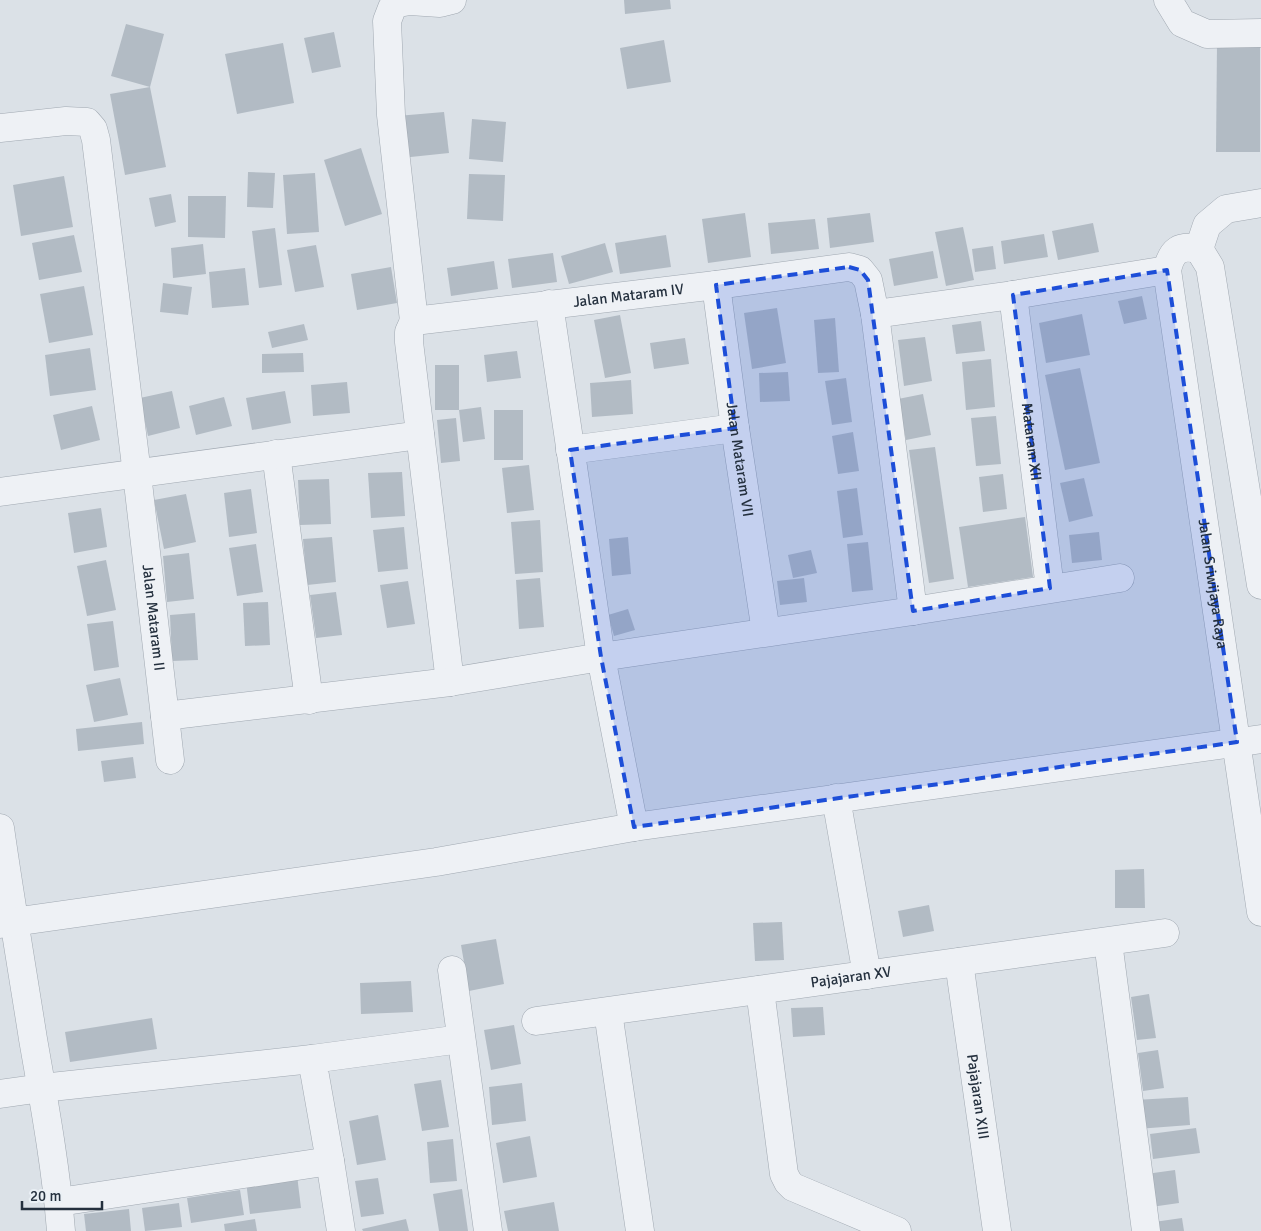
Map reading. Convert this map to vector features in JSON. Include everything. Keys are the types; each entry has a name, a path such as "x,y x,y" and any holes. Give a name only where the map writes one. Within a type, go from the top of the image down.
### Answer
{"street":[{"path":"450,682 409,342 409,332 414,321 391,115 387,21 392,8 398,3 410,1 440,3 452,0"},
{"path":"1168,0 1182,23 1207,34 1261,34"},
{"name":"Jalan Mataram II","path":"0,128 66,121 87,122 93,130 96,140 170,760"},
{"path":"1199,250 1207,225 1226,209 1261,203"},
{"path":"875,314 1013,295 1168,263 1179,249 1189,247 1199,250 1210,267 1261,585"},
{"name":"Jalan Sriwijaya Raya","path":"1168,263 1249,741 1261,912"},
{"name":"Jalan Mataram IV","path":"414,321 849,267 860,270 868,280 875,314 913,611"},
{"name":"Jalan Mataram VII","path":"716,285 735,428 766,632"},
{"name":"Mataram XII","path":"1013,295 1050,588"},
{"path":"549,304 601,657 634,827"},
{"path":"570,450 735,428"},
{"path":"0,492 420,435"},
{"path":"276,454 309,700"},
{"path":"165,716 450,682 601,657 1120,578"},
{"path":"7,923 436,862 634,827 1249,741"},
{"path":"836,798 867,975"},
{"path":"0,828 7,923 42,1088 62,1231"},
{"name":"Pajajaran XV","path":"536,1021 1165,933"},
{"path":"1108,942 1146,1231"},
{"name":"Pajajaran XIII","path":"959,962 997,1231"},
{"path":"452,970 488,1231"},
{"path":"760,990 784,1174 788,1182 793,1187 897,1231"},
{"path":"608,1012 640,1231"},
{"path":"0,1094 312,1059 461,1039"},
{"path":"312,1059 341,1231"},
{"path":"59,1202 330,1162"}],"highlighted area":[{"path":"849,267 860,270 868,280 913,611 1050,588 1013,295 1167,270 1237,742 634,827 601,657 570,450 735,428 716,285"}],"building":[{"path":"624,0 670,0 671,9 625,14"},
{"path":"126,24 164,34 150,87 111,76"},
{"path":"334,32 341,67 312,73 304,38"},
{"path":"664,40 671,82 627,89 620,48"},
{"path":"283,43 294,103 237,114 225,54"},
{"path":"1217,44 1260,44 1260,152 1216,152"},
{"path":"150,87 166,167 125,175 110,94"},
{"path":"444,112 449,153 401,158 397,116"},
{"path":"472,119 506,122 503,162 469,159"},
{"path":"361,148 382,214 345,226 324,160"},
{"path":"248,172 275,173 273,208 247,207"},
{"path":"315,173 319,232 287,234 283,175"},
{"path":"469,174 505,175 503,221 467,219"},
{"path":"64,176 73,227 21,236 13,185"},
{"path":"171,194 176,222 155,227 149,198"},
{"path":"188,196 226,196 225,238 188,237"},
{"path":"745,213 751,257 708,263 702,219"},
{"path":"870,213 874,242 830,248 827,218"},
{"path":"815,219 819,249 771,254 768,223"},
{"path":"1093,223 1099,252 1058,260 1052,231"},
{"path":"963,227 974,280 946,286 935,232"},
{"path":"275,228 282,285 259,288 252,231"},
{"path":"1044,234 1048,257 1004,264 1001,241"},
{"path":"74,235 82,272 39,280 32,243"},
{"path":"666,235 671,267 620,274 615,243"},
{"path":"605,243 613,272 569,284 561,256"},
{"path":"203,244 206,274 173,278 171,248"},
{"path":"316,245 324,287 295,292 287,250"},
{"path":"993,246 996,269 975,272 972,249"},
{"path":"933,251 938,278 894,286 889,259"},
{"path":"553,253 557,282 512,288 508,259"},
{"path":"494,261 498,289 451,296 447,268"},
{"path":"391,267 397,303 357,310 351,274"},
{"path":"245,268 249,305 212,308 209,272"},
{"path":"163,283 192,287 188,315 160,312"},
{"path":"84,286 93,335 49,343 40,294"},
{"path":"1142,296 1147,319 1124,324 1118,301"},
{"path":"777,308 786,363 752,369 744,313"},
{"path":"1082,314 1090,355 1046,363 1039,323"},
{"path":"620,315 631,373 605,378 594,320"},
{"path":"835,318 839,372 818,373 814,320"},
{"path":"981,321 985,351 956,354 952,325"},
{"path":"304,324 308,340 272,348 268,332"},
{"path":"925,337 932,381 904,386 898,340"},
{"path":"685,338 689,364 654,369 650,343"},
{"path":"90,348 96,390 50,396 45,355"},
{"path":"517,351 521,378 487,382 484,355"},
{"path":"303,353 304,372 262,373 262,354"},
{"path":"991,359 995,407 966,410 962,362"},
{"path":"435,365 459,365 459,410 435,410"},
{"path":"1080,368 1100,463 1065,470 1045,375"},
{"path":"788,372 790,401 760,402 759,373"},
{"path":"846,378 852,422 832,425 825,381"},
{"path":"631,380 633,414 592,417 590,383"},
{"path":"347,382 350,413 313,416 311,385"},
{"path":"172,391 180,428 148,436 140,398"},
{"path":"285,391 291,423 252,430 246,398"},
{"path":"923,394 931,435 906,440 898,399"},
{"path":"224,397 232,426 196,435 189,406"},
{"path":"92,406 100,440 61,450 53,415"},
{"path":"481,407 485,439 463,442 459,410"},
{"path":"494,410 523,410 523,460 494,460"},
{"path":"996,416 1001,464 976,466 971,418"},
{"path":"456,418 460,461 441,463 437,420"},
{"path":"853,432 859,471 838,474 832,436"},
{"path":"935,447 954,579 929,583 909,450"},
{"path":"529,465 534,510 507,513 502,468"},
{"path":"402,472 405,516 371,518 368,473"},
{"path":"1003,474 1007,509 983,512 979,477"},
{"path":"1084,478 1093,516 1069,522 1060,483"},
{"path":"329,479 331,524 300,525 298,480"},
{"path":"857,488 863,535 843,538 837,491"},
{"path":"251,489 257,533 229,537 224,493"},
{"path":"186,494 196,542 164,549 154,500"},
{"path":"101,508 107,547 74,553 68,513"},
{"path":"1025,517 1033,577 968,587 959,527"},
{"path":"540,520 543,572 515,574 511,522"},
{"path":"404,527 408,569 378,572 373,530"},
{"path":"1099,532 1102,560 1072,563 1069,535"},
{"path":"332,537 336,582 307,585 303,539"},
{"path":"628,537 631,574 612,576 609,539"},
{"path":"868,542 873,590 852,592 847,544"},
{"path":"256,544 263,592 237,596 229,548"},
{"path":"811,550 817,573 793,578 788,555"},
{"path":"189,553 194,599 167,602 163,556"},
{"path":"106,560 116,610 87,616 77,566"},
{"path":"540,578 544,627 519,629 516,580"},
{"path":"804,578 807,602 780,605 777,581"},
{"path":"408,581 415,624 387,628 380,585"},
{"path":"336,592 342,635 316,638 310,595"},
{"path":"268,602 270,645 245,646 243,603"},
{"path":"628,609 635,630 614,636 608,615"},
{"path":"195,613 198,660 172,661 170,615"},
{"path":"113,621 119,667 94,671 87,624"},
{"path":"120,678 128,715 94,722 86,685"},
{"path":"142,722 144,744 78,751 76,729"},
{"path":"133,757 136,778 104,782 101,761"},
{"path":"1144,869 1145,908 1115,908 1115,870"},
{"path":"929,905 934,931 903,937 898,911"},
{"path":"782,922 784,960 755,961 753,923"},
{"path":"496,939 504,984 469,991 461,945"},
{"path":"411,981 413,1012 361,1014 360,983"},
{"path":"1149,994 1156,1038 1137,1040 1131,997"},
{"path":"823,1007 825,1035 793,1037 791,1008"},
{"path":"152,1018 157,1049 70,1062 65,1032"},
{"path":"514,1025 521,1064 491,1070 484,1030"},
{"path":"1158,1050 1164,1088 1143,1091 1138,1053"},
{"path":"441,1080 449,1127 422,1131 414,1084"},
{"path":"522,1083 526,1121 492,1125 489,1087"},
{"path":"1188,1097 1190,1125 1137,1129 1135,1100"},
{"path":"378,1115 386,1160 357,1165 349,1121"},
{"path":"1196,1128 1200,1153 1153,1159 1150,1134"},
{"path":"530,1136 537,1177 503,1183 496,1143"},
{"path":"453,1139 457,1181 430,1183 427,1142"},
{"path":"1175,1170 1179,1203 1151,1207 1146,1174"},
{"path":"297,1175 301,1208 250,1214 246,1181"},
{"path":"378,1178 384,1214 361,1217 355,1181"},
{"path":"462,1189 468,1231 439,1231 433,1194"},
{"path":"240,1190 244,1215 191,1223 187,1198"},
{"path":"554,1202 559,1231 508,1231 504,1211"},
{"path":"179,1203 182,1227 145,1231 142,1208"},
{"path":"129,1209 131,1231 86,1231 84,1214"},
{"path":"1182,1218 1184,1231 1156,1231 1154,1222"},
{"path":"255,1219 257,1231 225,1231 224,1224"},
{"path":"406,1219 409,1231 363,1231 362,1229"}]}
